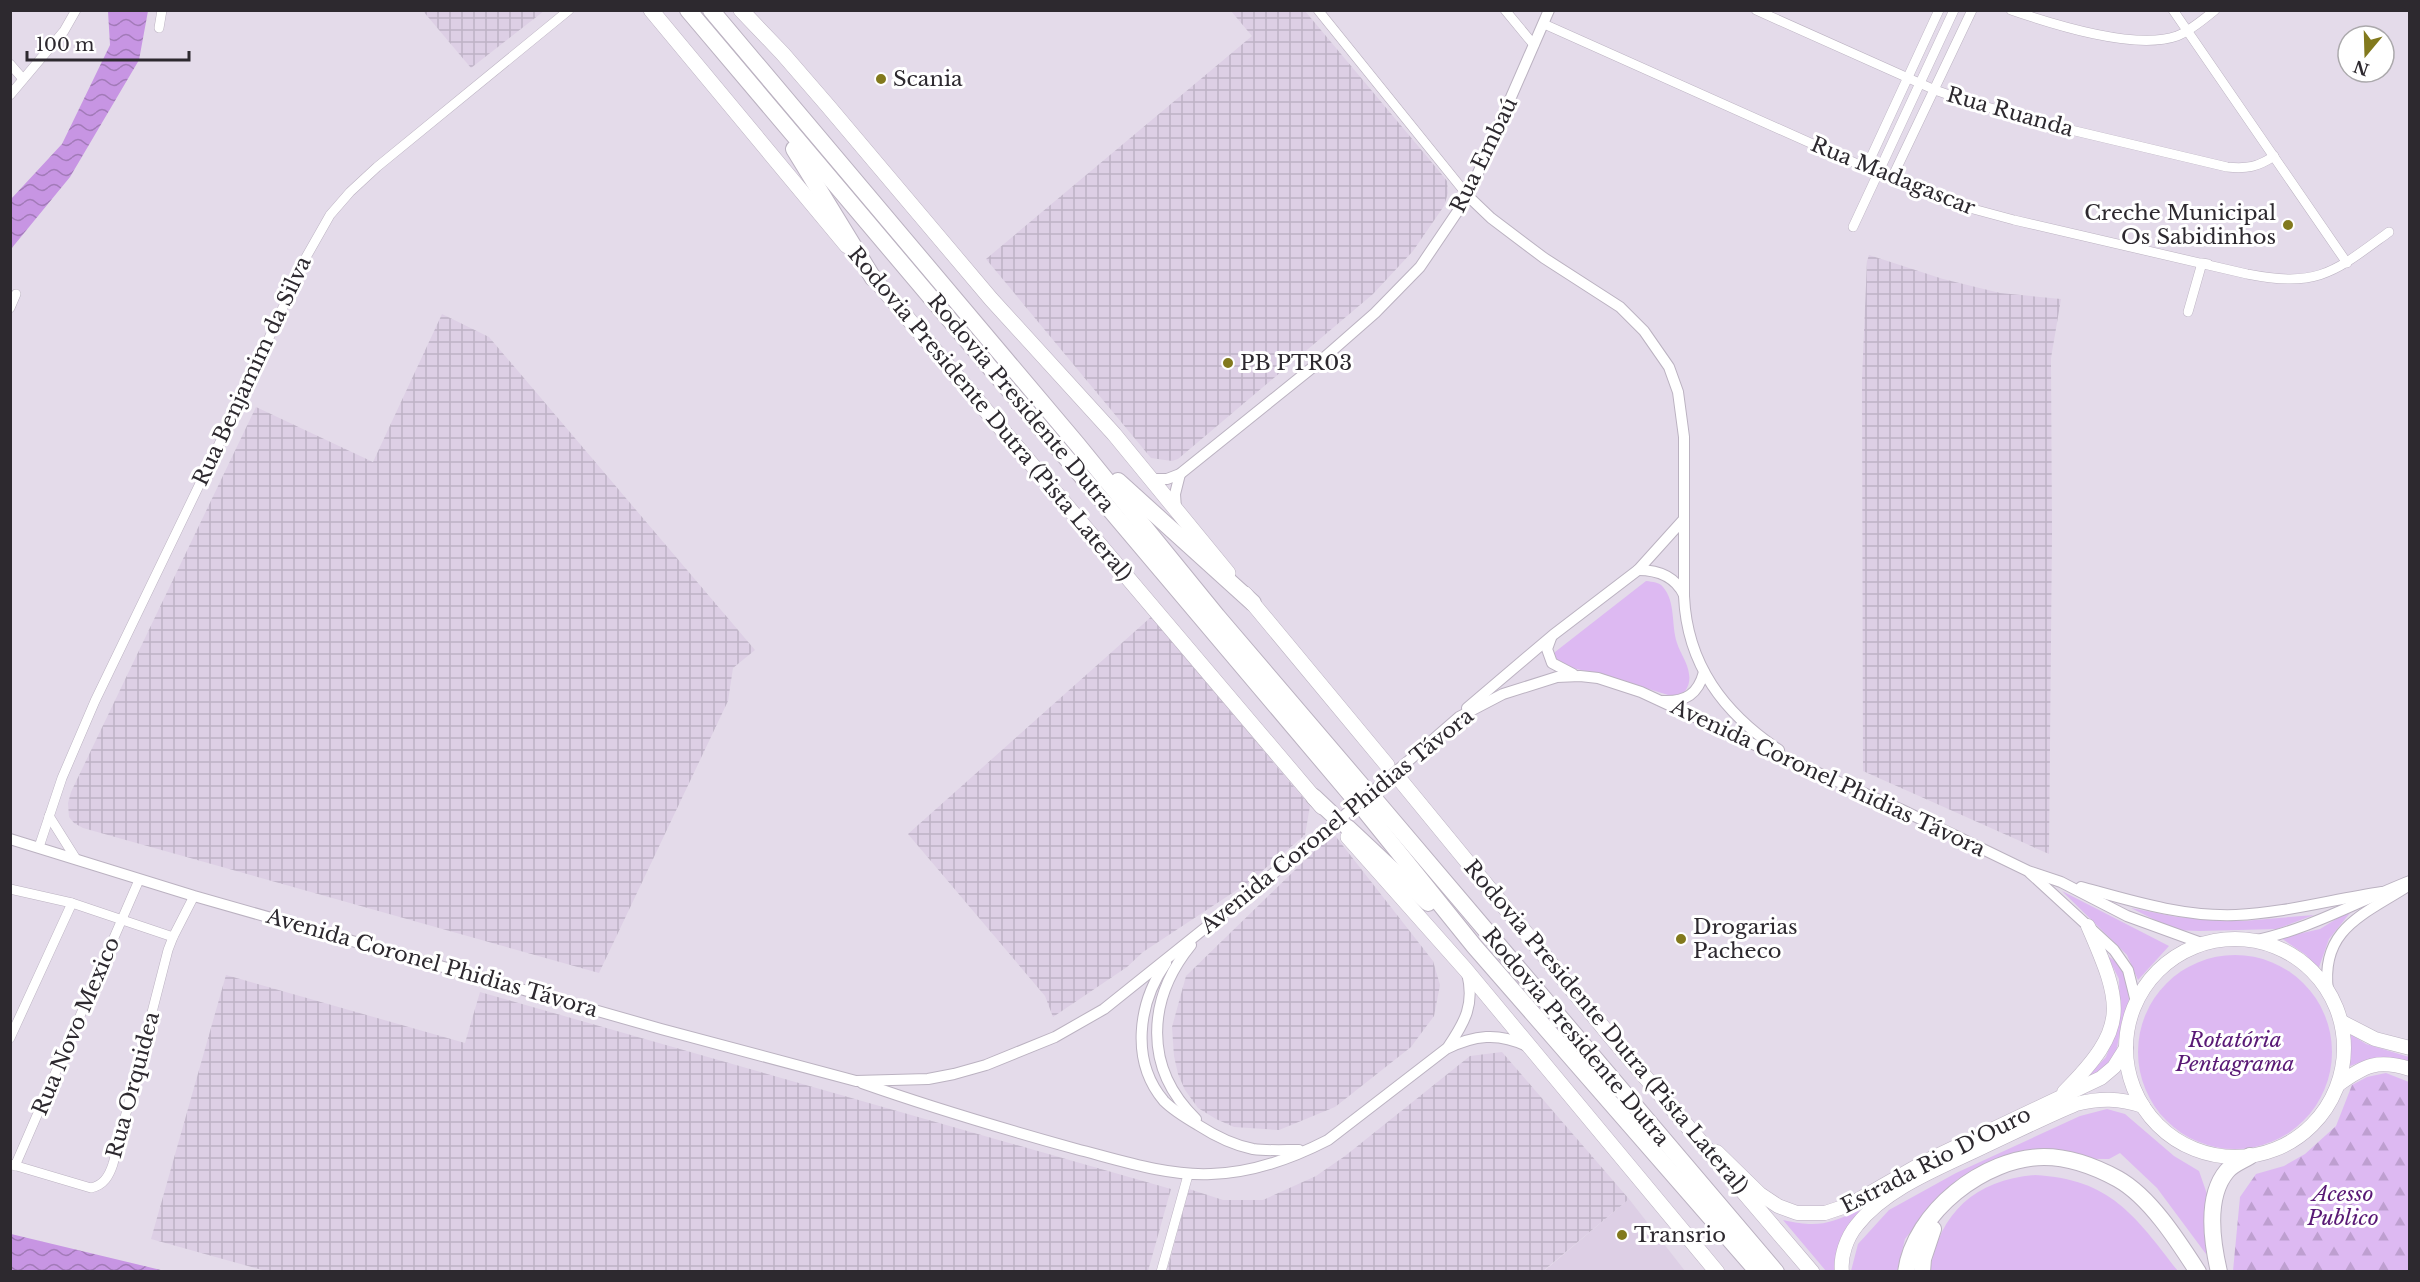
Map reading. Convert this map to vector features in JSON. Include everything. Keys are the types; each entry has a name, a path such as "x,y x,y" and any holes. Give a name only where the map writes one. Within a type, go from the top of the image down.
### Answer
{"highway":[{"name":"Rodovia Presidente Dutra (Pista Lateral)","path":"651,10 873,278 1314,797"},
{"name":"Rodovia Presidente Dutra","path":"688,10 767,105 1358,791 1077,444 711,10"},
{"path":"741,10 791,63 991,299 1152,479 1387,765"},
{"path":"767,105 873,278"},
{"path":"1077,444 1253,603"},
{"name":"Rodovia Presidente Dutra (Pista Lateral)","path":"1401,781 1604,1029 1812,1272"},
{"path":"1314,797 1331,815"},
{"name":"Rodovia Presidente Dutra","path":"1758,1272 1474,946 1371,807 1776,1272"},
{"path":"1346,830 1474,946"},
{"path":"1346,830 1466,970 1717,1272"},
{"path":"2218,1272 2213,1218 2216,1190 2226,1172 2250,1156"},
{"path":"1906,1272 1913,1248 1921,1233 1947,1199 1983,1173 2015,1161 2051,1157 2103,1171 2132,1189 2145,1200 2198,1272"},
{"path":"1922,1272 1929,1238 1947,1199"}],"main road":[{"path":"2056,1100 2099,1053 2111,1030 2114,993 2108,971 2088,926"},
{"path":"2235,940 2252,941 2287,953 2317,976 2328,991 2342,1022 2345,1053 2339,1084 2325,1110 2305,1132 2288,1144 2270,1152 2250,1156 2230,1157 2209,1154 2189,1147 2171,1136 2155,1123 2143,1106 2131,1078 2126,1048 2129,1024 2136,1002 2151,979 2171,960 2204,944 2235,940"},
{"path":"2342,1022 2375,1039 2409,1048"},
{"name":"Estrada Rio D'Ouro","path":"1685,1123 1768,1200 1791,1211 1818,1214 1849,1205 1926,1161 2101,1078 2114,1066 2126,1048"},
{"path":"2339,1084 2366,1066 2380,1064 2409,1069"},
{"name":"Estrada Rio D'Ouro","path":"1842,1272 1847,1241 1857,1225 1874,1208 1915,1181 2076,1104 2091,1100 2119,1099 2143,1106"}],"street":[{"path":"10,94 64,31 76,10"},
{"path":"159,28 162,10"},
{"name":"Rua Benjamim da Silva","path":"39,847 62,778 100,691 248,384 293,284 330,214 377,167 569,10"},
{"path":"1318,10 1468,196 1491,218 1544,258 1620,307 1644,331 1669,367 1678,392 1684,437 1684,596 1685,620 1690,643 1718,694 1753,733 1799,764"},
{"path":"1505,10 1534,45"},
{"name":"Rua Embaú","path":"1152,479 1167,479 1180,474 1318,363 1396,293 1434,248 1468,196 1550,10"},
{"name":"Rua Ruanda","path":"1756,10 1935,90 2003,113 2227,167 2250,168 2274,156"},
{"path":"1866,168 1939,10"},
{"path":"1853,227 1876,173 1954,10"},
{"path":"1891,180 1972,10"},
{"path":"2010,10 2076,29 2144,41 2168,39 2180,35 2215,10"},
{"path":"2173,10 2347,263"},
{"name":"Rua Madagascar","path":"1544,24 1891,180 1962,206 2268,278 2300,279 2326,274 2347,263 2389,232"},
{"path":"10,64 22,79"},
{"path":"2188,312 2205,264"},
{"path":"10,308 16,294"},
{"path":"1176,509 1175,494 1180,474"},
{"path":"1459,717 1553,636 1638,570 1684,519"},
{"path":"1638,570 1656,572 1672,579 1679,585 1684,596"},
{"path":"1553,636 1547,649 1552,663 1560,669 1580,676"},
{"path":"1660,701 1679,701 1692,695 1699,686 1704,672"},
{"name":"Avenida Coronel Phidias Távora","path":"856,1081 928,1079 954,1074 986,1065 1055,1037 1093,1017 1315,840 1459,717 1503,694 1557,677 1580,676 1618,683 1799,764 2028,871 2061,882 2127,916 2204,944"},
{"path":"49,816 76,859"},
{"name":"Avenida Coronel Phidias Távora","path":"10,839 195,897 671,1032 856,1081 932,1108 1030,1136 1129,1163 1188,1175 1225,1174 1249,1170 1308,1150 1345,1129 1446,1049 1467,1039 1490,1036 1507,1038 1531,1048"},
{"name":"Avenida Coronel Phidias Távora","path":"2028,871 2114,950 2128,970 2136,1002"},
{"name":"Rua Novo Mexico","path":"13,1165 139,880"},
{"path":"2061,882 2131,902 2186,911 2235,915 2382,892 2409,884"},
{"path":"2328,991 2325,970 2334,942 2345,929 2409,884"},
{"path":"10,889 72,903 172,937"},
{"path":"2252,941 2305,927 2382,892"},
{"name":"Rua Orquidea","path":"13,1165 91,1188 106,1180 113,1164 172,937 195,897"},
{"path":"10,1038 72,903"},
{"path":"1205,928 1177,963 1164,991 1157,1018 1156,1041 1162,1067 1172,1088 1190,1113 1210,1132"},
{"path":"1175,951 1162,968 1149,994 1142,1030 1143,1055 1150,1077 1164,1101 1210,1132 1251,1149 1308,1150"},
{"name":"Avenida Coronel Phidias Távora","path":"1446,1049 1470,1010 1471,993 1466,970"},
{"path":"1161,1272 1188,1175"}],"shaded area":[{"path":"423,11 544,11 471,68"},
{"path":"1231,11 1305,11 1447,181 1448,193 1444,206 1413,251 1373,294 1178,459 1172,461 1151,458 986,259 1252,36"},
{"path":"1869,255 1943,279 2000,293 2061,299 2051,358 2049,854 1863,771 1862,379"},
{"path":"442,314 489,337 755,650 733,668 728,701 599,973 83,828 69,817 68,803 71,792 256,407 373,462"},
{"path":"1151,617 1310,806 1305,835 1249,882 1143,952 1127,967 1053,1017 1045,996 908,834"},
{"path":"1333,833 1433,961 1440,985 1434,1016 1411,1047 1335,1107 1279,1130 1234,1127 1198,1108 1185,1090 1178,1074 1172,1027 1186,976"},
{"path":"226,975 465,1043 480,992 1171,1189 1148,1271 266,1271 151,1239"},
{"path":"1502,1052 1629,1199 1543,1271 1167,1271 1189,1189 1223,1200 1263,1200 1316,1176 1345,1156 1470,1056"},
{"name":"Transrio","path":"1629,1199 1685,1271 1543,1272"}],"green space":[{"path":"1646,581 1661,585 1672,607 1675,636 1689,677 1687,688 1678,698 1603,675 1559,665 1554,656 1555,652"},
{"path":"2062,891 2169,946 2138,980 2127,955"},
{"path":"2131,908 2177,917 2243,921 2314,915 2277,929 2199,931 2175,930"},
{"path":"2354,908 2329,939 2318,970 2306,955 2281,938 2320,929"},
{"path":"2107,955 2120,965 2127,982 2129,1000 2122,1021 2115,1058 2102,1073 2077,1087 2106,1057 2120,1020 2119,979"},
{"name":"Rotatória Pentagrama","path":"2225,955 2245,955 2281,966 2304,983 2316,998 2325,1015 2332,1042 2332,1062 2325,1089 2316,1106 2304,1121 2289,1133 2272,1142 2245,1149 2225,1149 2189,1138 2160,1114 2149,1098 2142,1080 2138,1062 2138,1042 2149,1006 2173,977 2189,966 2207,959"},
{"path":"2347,1032 2366,1044 2409,1057 2409,1063 2378,1058 2348,1067 2350,1050"},
{"name":"Acesso Publico","path":"2386,1073 2409,1082 2409,1271 2233,1271 2240,1197 2256,1174 2284,1166 2305,1154 2336,1126 2352,1085 2367,1077"},
{"path":"2107,1109 2125,1114 2174,1156 2199,1171 2207,1194 2206,1254 2157,1188 2120,1153 2109,1159 2002,1158 1958,1179 1936,1199 1905,1239 1897,1271 1851,1271 1858,1244 1889,1210 1956,1173 2080,1116"},
{"path":"2035,1175 2061,1178 2083,1184 2119,1204 2148,1233 2178,1271 1930,1272 1942,1232 1964,1203 1978,1192 1995,1184"},
{"path":"1860,1210 1841,1238 1834,1271 1826,1271 1783,1220 1805,1224 1823,1223"}],"water":[{"path":"108,11 148,11 139,60 70,177 11,249 11,199 62,144 110,45"},
{"path":"11,1234 165,1271 11,1271"}],"place":[{"name":"Scania","path":"881,79"},
{"name":"Creche Municipal Os Sabidinhos","path":"2288,225"},
{"name":"PB PTR03","path":"1228,363"},
{"name":"Drogarias Pacheco","path":"1681,939"},
{"name":"Transrio","path":"1622,1235"}]}
